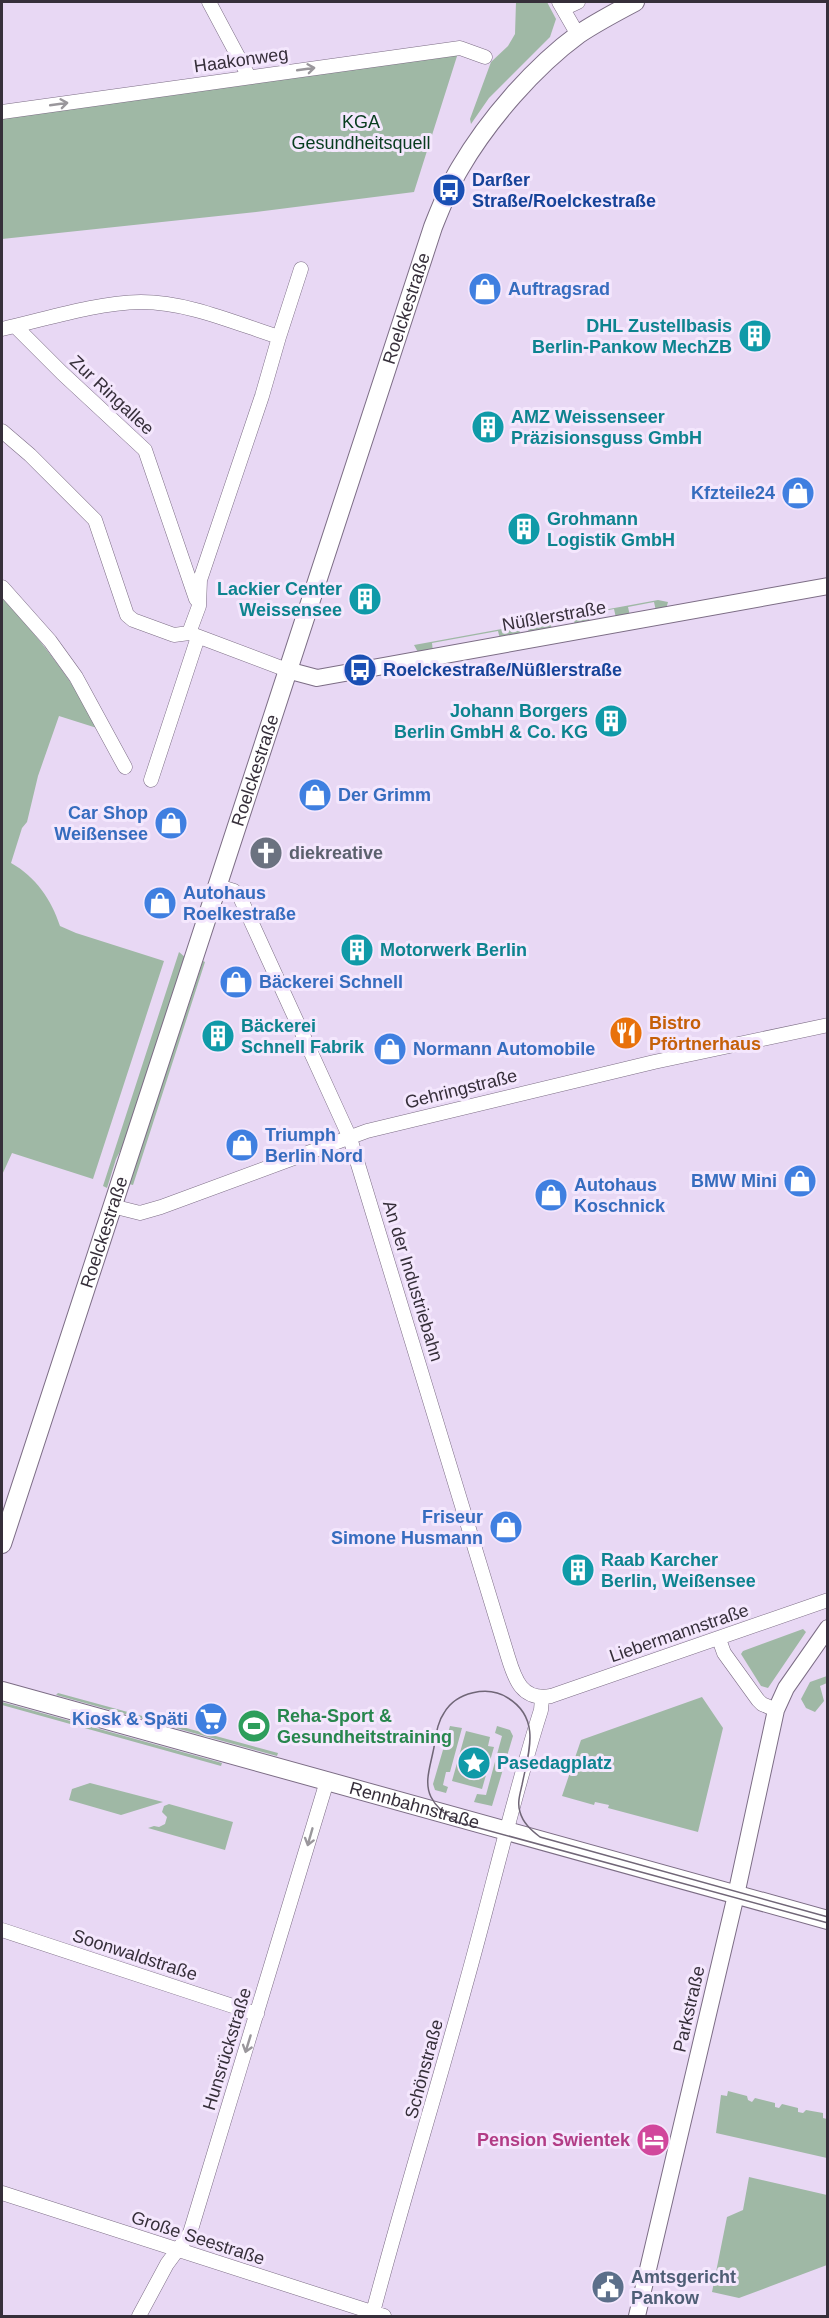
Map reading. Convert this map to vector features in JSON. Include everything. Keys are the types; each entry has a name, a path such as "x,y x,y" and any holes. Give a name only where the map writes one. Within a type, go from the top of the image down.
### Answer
{"main road":[{"name":"Roelckestraße","path":"2,1544 428,241 449,190 472,147 505,106 537,71 578,35 635,2"},
{"name":"Rennbahnstraße","path":"2,1691 828,1920"}],"street":[{"path":"209,2 249,77"},
{"path":"578,2 561,5 578,35"},
{"name":"Haakonweg","path":"2,112 460,48 485,57"},
{"path":"151,780 193,635 200,580 262,396 301,269"},
{"name":"Zur Ringallee","path":"8,327 81,310 141,302 196,310 279,337"},
{"name":"Zur Ringallee","path":"8,327 145,450 198,606"},
{"path":"2,431 30,455 94,520 127,615 133,620 174,635 193,635 287,670"},
{"name":"Nüßlerstraße","path":"287,670 317,678 828,586"},
{"path":"2,588 42,632 76,677 125,766"},
{"name":"An der Industriebahn","path":"218,886 239,895 350,1138 514,1676 530,1695 542,1698"},
{"name":"Gehringstraße","path":"112,1206 140,1213 367,1131 713,1049 828,1025"},
{"name":"Liebermannstraße","path":"542,1698 828,1600"},
{"name":"Parkstraße","path":"637,2316 736,1895 776,1710 786,1688 828,1628"},
{"path":"719,1639 724,1653 758,1700 766,1707 776,1710"},
{"path":"505,1830 541,1710 542,1698"},
{"name":"Hunsrückstraße","path":"139,2316 167,2264 189,2233 327,1781"},
{"name":"Schönstraße","path":"377,2315 502,1849 505,1830"},
{"name":"Soonwaldstraße","path":"2,1930 257,2014"},
{"name":"Große Seestraße","path":"2,2193 377,2315"}],"green space":[{"path":"516,2 547,2 556,19 550,37 489,98 471,124 470,119 491,62 508,46 515,34"},
{"name":"KGA Gesundheitsquell","path":"458,53 414,192 256,212 2,239 2,116"},
{"path":"2,598 55,660 100,729 59,716 38,776 27,822 22,828 11,863 28,875 42,890 60,926 164,961 93,1179 12,1153 2,1175"},
{"path":"658,600 668,602 666,609 656,611 654,602 628,607 630,616 616,618 614,609 588,614 590,623 575,626 573,616 550,620 552,630 529,634 527,624"},
{"path":"518,626 521,636 500,639 498,631 432,643 433,652 419,654 414,645"},
{"path":"179,952 186,958 127,1138 116,1159 107,1188 103,1186"},
{"path":"203,961 205,962 133,1185 129,1184 130,1182"},
{"path":"803,1629 806,1632 768,1688 761,1686 741,1654 743,1651"},
{"path":"827,1676 827,1683 820,1686 824,1701 815,1712 806,1708 801,1699 810,1682"},
{"path":"58,1693 278,1753 277,1756 56,1695"},
{"path":"702,1697 723,1728 698,1832 608,1808 609,1805 595,1802 594,1805 562,1796 581,1740"},
{"path":"2,1702 222,1763 221,1766 2,1705"},
{"path":"450,1726 462,1728 450,1772 446,1772 443,1785 448,1787 446,1793 435,1790 433,1784"},
{"path":"497,1726 510,1730 513,1736 492,1806 474,1802 477,1794 486,1795 502,1736 495,1733"},
{"path":"466,1731 490,1737 488,1746 494,1747 482,1789 452,1781"},
{"path":"90,1783 163,1802 121,1815 69,1800 72,1789"},
{"path":"169,1804 233,1822 225,1850 148,1828 165,1824 167,1817 162,1812 164,1806"},
{"path":"728,2091 747,2096 752,2102 755,2098 775,2103 775,2107 779,2108 782,2104 798,2108 798,2112 803,2113 806,2110 823,2113 823,2118 827,2119 827,2158 716,2133 721,2095 727,2096"},
{"path":"749,2177 827,2195 827,2265 739,2298 712,2292 727,2217 743,2210"}],"tram line":[{"path":"828,1917 540,1837 525,1823 519,1809 530,1738 529,1727 519,1706 500,1694 482,1691 456,1700 441,1717 429,1769 428,1786 436,1805 457,1822 828,1923"}],"place":[{"name":"Darßer Straße/Roelckestraße","path":"449,190"},
{"name":"Auftragsrad","path":"485,289"},
{"name":"DHL Zustellbasis Berlin-Pankow MechZB","path":"755,336"},
{"name":"AMZ Weissenseer Präzisionsguss GmbH","path":"488,427"},
{"name":"Kfzteile24","path":"798,493"},
{"name":"Grohmann Logistik GmbH","path":"524,529"},
{"name":"Lackier Center Weissensee","path":"365,599"},
{"name":"Roelckestraße/Nüßlerstraße","path":"360,670"},
{"name":"Johann Borgers Berlin GmbH & Co. KG","path":"611,721"},
{"name":"Der Grimm","path":"315,795"},
{"name":"Car Shop Weißensee","path":"171,823"},
{"name":"diekreative","path":"266,853"},
{"name":"Autohaus Roelkestraße","path":"160,903"},
{"name":"Motorwerk Berlin","path":"357,950"},
{"name":"Bäckerei Schnell","path":"236,982"},
{"name":"Bistro Pförtnerhaus","path":"626,1033"},
{"name":"Bäckerei Schnell Fabrik","path":"218,1036"},
{"name":"Normann Automobile","path":"390,1049"},
{"name":"Triumph Berlin Nord","path":"242,1145"},
{"name":"BMW Mini","path":"800,1181"},
{"name":"Autohaus Koschnick","path":"551,1195"},
{"name":"Friseur Simone Husmann","path":"506,1527"},
{"name":"Raab Karcher Berlin, Weißensee","path":"578,1570"},
{"name":"Kiosk & Späti","path":"211,1719"},
{"name":"Reha-Sport & Gesundheitstraining","path":"254,1726"},
{"name":"Pasedagplatz","path":"474,1763"},
{"name":"Pension Swientek","path":"653,2140"},
{"name":"Amtsgericht Pankow","path":"608,2287"}]}
